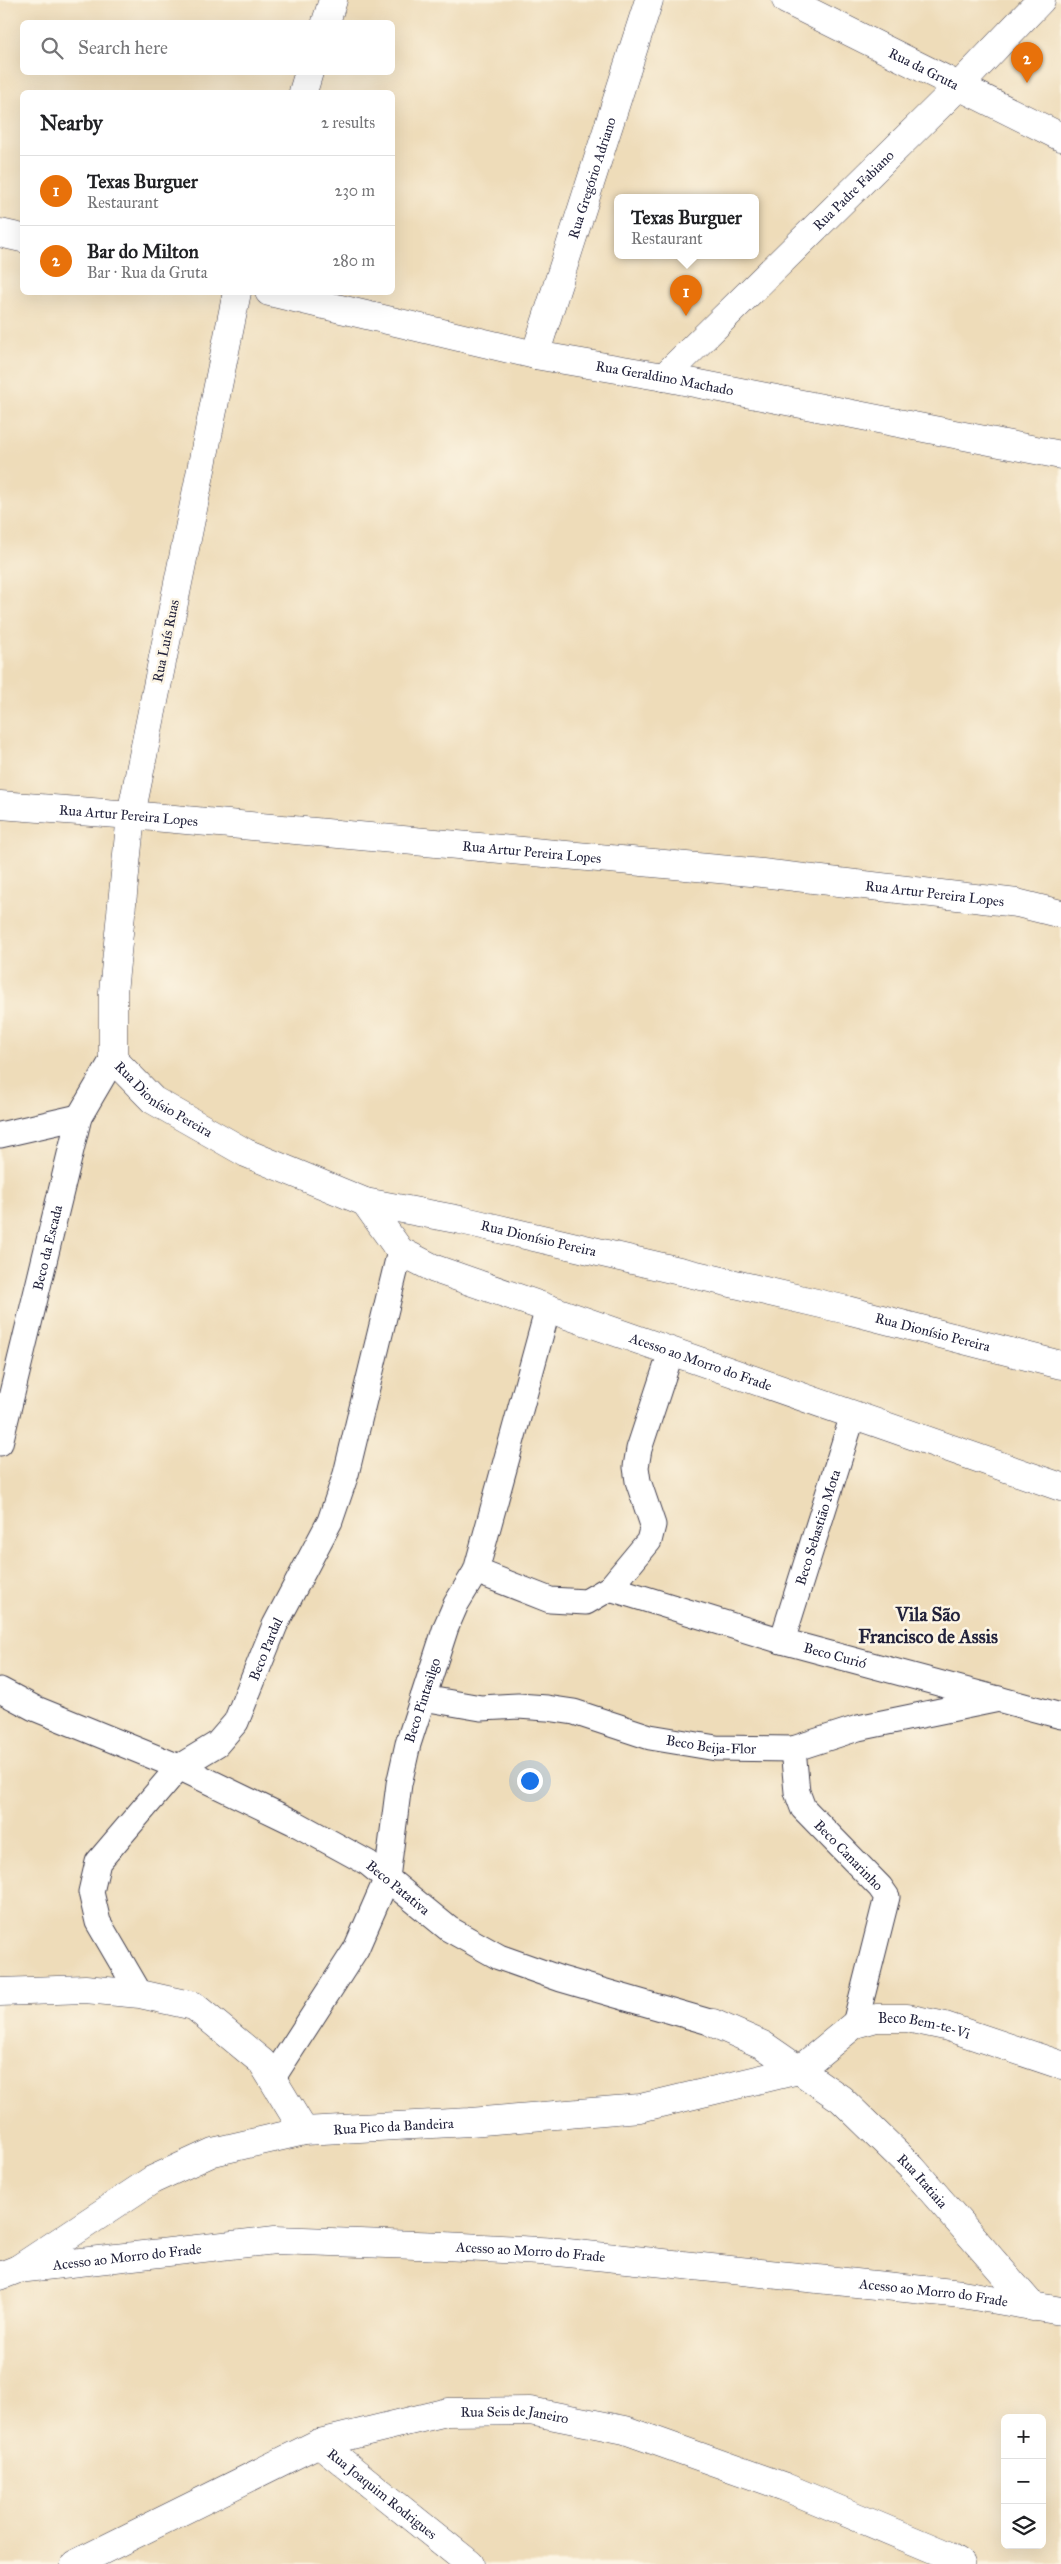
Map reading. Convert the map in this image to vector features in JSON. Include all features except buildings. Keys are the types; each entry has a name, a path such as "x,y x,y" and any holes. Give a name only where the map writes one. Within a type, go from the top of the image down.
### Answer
{"street":[{"path":"327,20 333,0"},
{"name":"Rua Gregório Adriano","path":"535,355 648,0"},
{"name":"Rua da Gruta","path":"786,0 1061,137"},
{"name":"Rua Padre Fabiano","path":"664,377 958,87 1042,0"},
{"path":"304,90 308,75"},
{"path":"0,233 20,238"},
{"name":"Rua Luís Ruas","path":"113,992 131,815 236,295"},
{"name":"Rua Geraldino Machado","path":"282,295 535,355 664,377 1061,455"},
{"name":"Rua Artur Pereira Lopes","path":"0,805 131,815 762,873 1017,903 1061,914"},
{"name":"Rua Dionísio Pereira","path":"113,992 113,1059 152,1100 246,1153 365,1202 461,1220 847,1310 1061,1365"},
{"name":"Acesso ao Morro do Frade","path":"365,1202 400,1251 435,1269 1061,1488"},
{"path":"0,1992 85,1989 140,1994 194,2006 262,2062 304,2131"},
{"name":"Beco Bem-te-Vi","path":"798,2070 855,2024 876,2018 907,2018 944,2026 1061,2065"},
{"name":"Beco Patativa","path":"713,2023 763,2045 798,2070"},
{"name":"Rua Pico da Bandeira","path":"9,2273 152,2180 213,2152 304,2131 470,2122 640,2108 798,2070"},
{"name":"Rua Itatiaia","path":"798,2070 841,2099 912,2168 1033,2307"},
{"name":"Acesso ao Morro do Frade","path":"9,2273 274,2240 444,2246 558,2252 962,2294 1061,2311"},
{"name":"Rua Seis de Janeiro","path":"75,2564 319,2443 447,2412 540,2413 625,2430 784,2487 945,2554 961,2564"},
{"name":"Rua Joaquim Rodrigues","path":"319,2443 470,2564"}],"lane":[{"name":"Beco da Escada","path":"0,1443 5,1407 79,1117 113,1059"},
{"path":"0,1135 79,1117"},
{"name":"Beco Pardal","path":"140,1994 98,1922 91,1892 98,1862 179,1768 217,1744 236,1722 275,1625 330,1521 346,1474 400,1251"},
{"name":"Beco Pintasilgo","path":"272,2079 356,1949 388,1878 399,1784 408,1744 446,1627 456,1604 476,1571 548,1308"},
{"path":"476,1571 550,1600 586,1602 610,1588 649,1541 653,1525 638,1481 636,1467 639,1449 671,1352"},
{"name":"Beco Sebastião Mota","path":"782,1641 853,1415"},
{"name":"Beco Curió","path":"610,1588 782,1641 1061,1716"},
{"name":"Beco Patativa","path":"0,1690 34,1708 179,1768 293,1822 368,1864 388,1878 449,1930 499,1957 561,1978 713,2023"},
{"name":"Beco Beija-Flor","path":"423,1698 481,1708 518,1706 574,1712 650,1737 716,1748 793,1749 858,1728 999,1699"},
{"name":"Beco Canarinho","path":"793,1749 797,1792 803,1808 880,1887 887,1897 855,2024"}],"place":[{"name":"Bar do Milton","path":"1027,83"},
{"name":"Texas Burguer","path":"686,316"}],"district":[{"name":"Vila São Francisco de Assis","path":"928,1625"}]}
